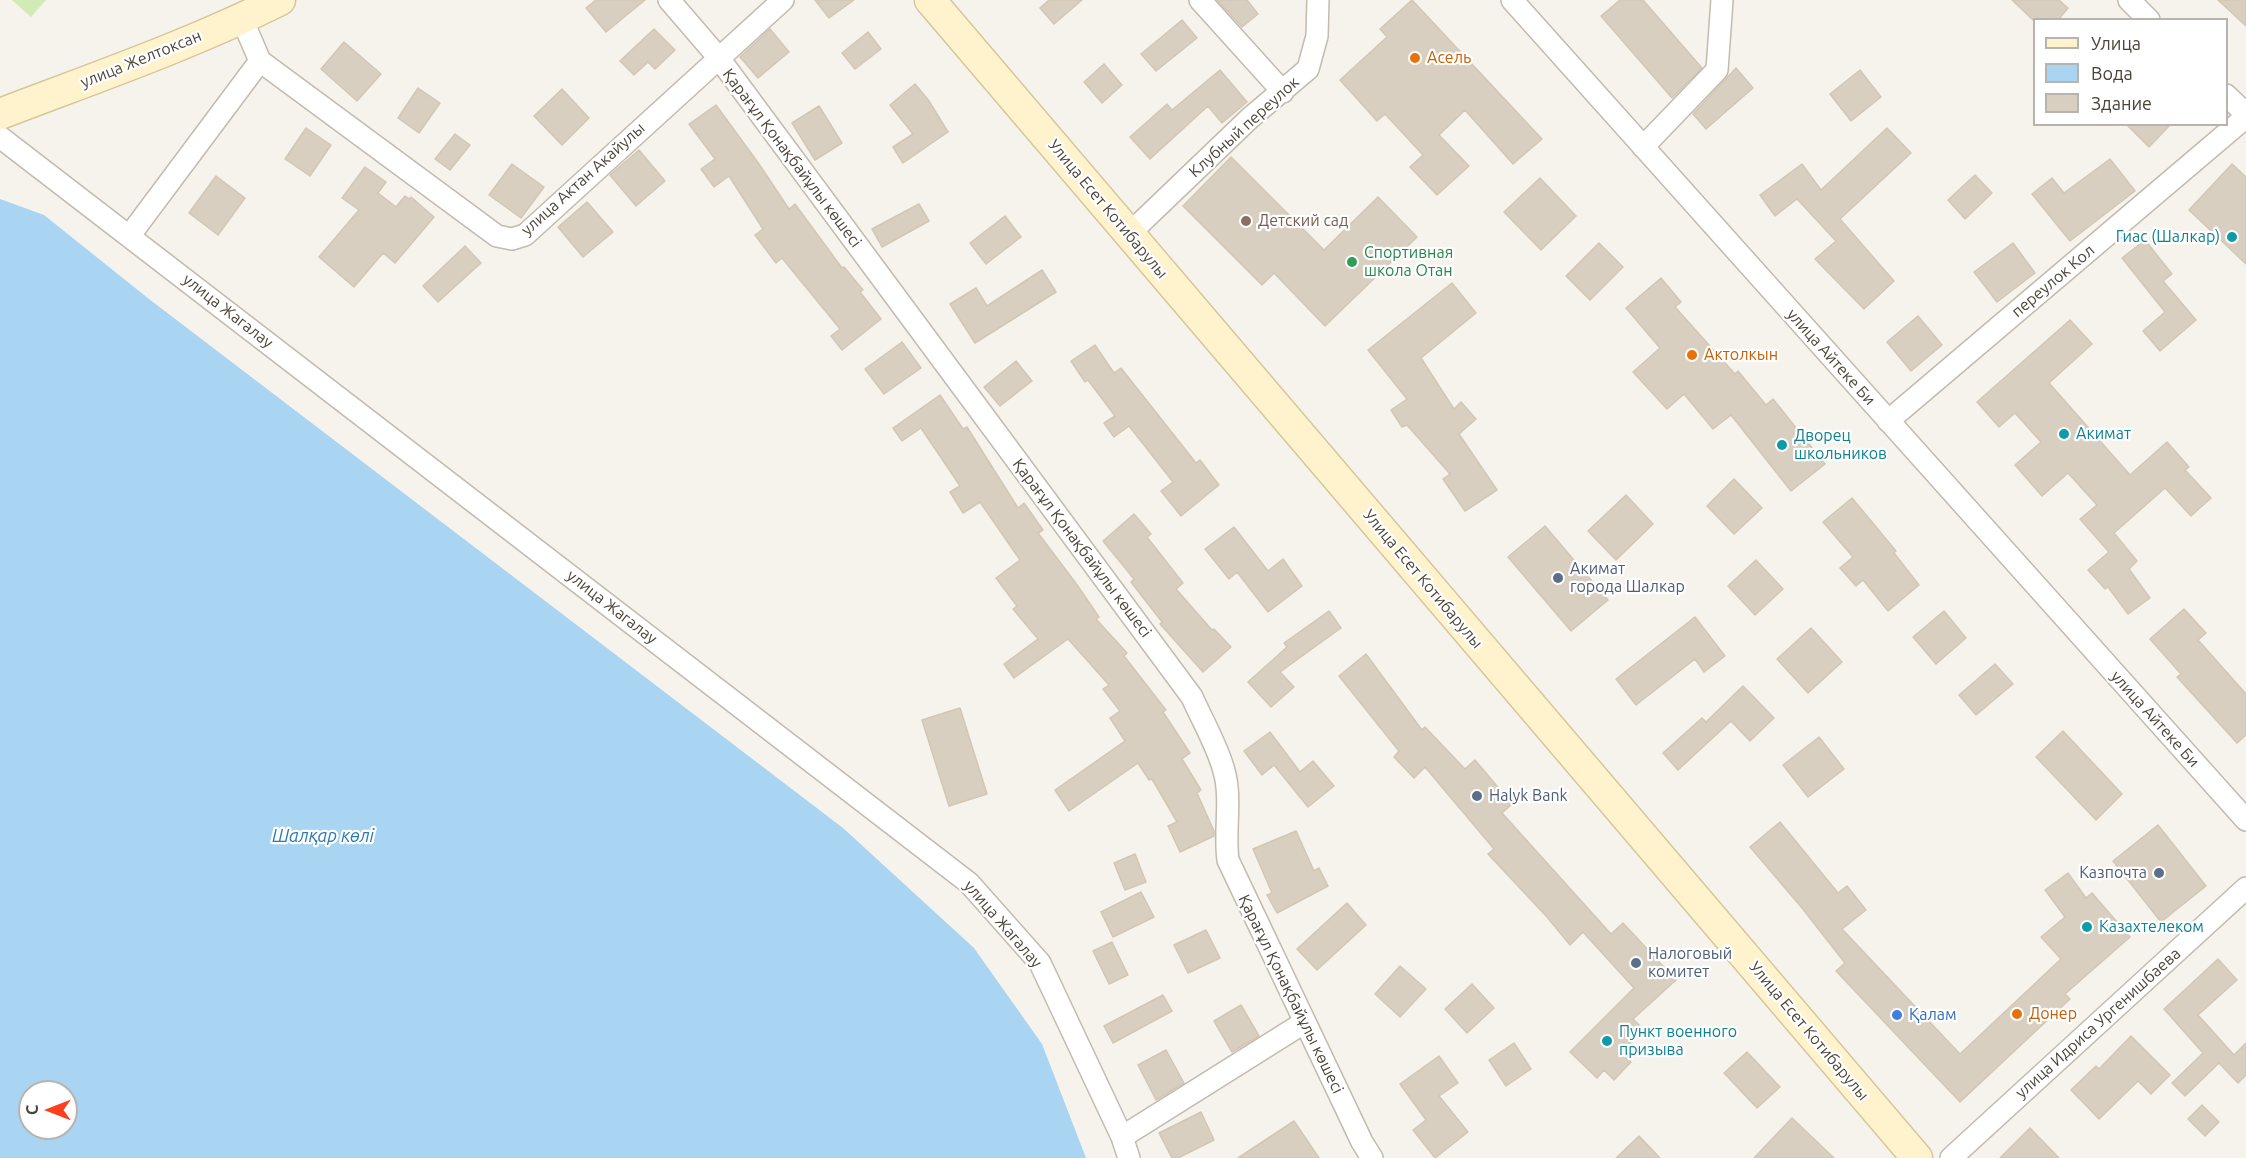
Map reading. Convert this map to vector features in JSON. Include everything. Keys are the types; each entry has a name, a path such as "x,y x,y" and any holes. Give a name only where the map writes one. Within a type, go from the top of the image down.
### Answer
{"main road":[{"name":"улица Желтоксан","path":"0,114 132,64 242,19 280,0"},
{"name":"Улица Есет Котибарулы","path":"930,0 1917,1158"}],"street":[{"name":"Қарағұл Қонақбайұлы көшесі","path":"669,0 718,57 1192,698 1224,770 1227,784 1228,860 1362,1142 1372,1158"},
{"name":"улица Актан Акайулы","path":"260,61 497,236 512,239 525,235 783,0"},
{"path":"1200,0 1283,92"},
{"name":"Клубный переулок","path":"1129,234 1250,118 1308,69 1317,36 1318,0"},
{"name":"улица Айтеке Би","path":"1512,0 2246,820"},
{"path":"1643,147 1717,70 1722,0"},
{"path":"2129,0 2147,18"},
{"path":"130,235 260,61 242,19"},
{"path":"2228,97 2246,116"},
{"name":"переулок Кол","path":"1888,421 2246,116"},
{"name":"улица Жагалау","path":"0,137 969,883 1040,963 1122,1137 1129,1158"},
{"name":"улица Идриса Ургенишбаева","path":"1951,1158 2246,888"},
{"path":"1122,1137 1305,1022"}],"green space":[{"path":"12,0 46,0 31,17"}],"water":[{"name":"Шалқар көлі","path":"0,199 44,215 149,299 843,828 974,948 1042,1044 1086,1158 0,1158"}],"building":[{"path":"596,0 645,0 606,32 586,8"},
{"path":"815,0 854,0 829,18"},
{"path":"1049,0 1082,0 1054,24 1040,8"},
{"path":"1217,0 1247,0 1258,14 1242,27"},
{"name":"Асель","path":"1412,0 1542,139 1513,164 1465,110 1439,135 1469,166 1437,195 1410,167 1423,155 1385,114 1377,121 1340,80 1387,37 1380,29"},
{"path":"1620,0 1643,0 1702,68 1672,98 1601,16"},
{"path":"2012,0 2059,0 2068,8 2060,18 2033,18 2033,20"},
{"path":"2218,0 2246,0 2246,26"},
{"path":"1182,20 1197,38 1156,71 1141,54"},
{"path":"654,29 675,50 655,69 648,62 634,75 620,61"},
{"path":"770,29 789,52 758,78 740,57"},
{"path":"868,32 881,49 855,69 842,53"},
{"path":"344,42 381,74 357,101 321,69"},
{"path":"1104,64 1122,85 1102,103 1084,82"},
{"path":"1736,68 1753,88 1706,129 1693,114"},
{"path":"1220,70 1247,102 1222,123 1208,106 1150,159 1130,137 1167,104 1172,110"},
{"path":"1860,70 1881,97 1851,121 1830,94"},
{"path":"915,84 929,101 948,132 903,163 893,147 913,134 890,105"},
{"path":"418,88 440,103 419,133 398,118"},
{"path":"562,89 589,118 562,145 534,116"},
{"path":"716,105 789,209 795,204 842,268 844,267 863,290 860,292 881,319 842,350 831,336 840,329 782,258 776,263 755,235 763,229 729,176 714,187 701,169 715,159 689,124"},
{"path":"819,106 842,143 815,160 792,123"},
{"path":"2128,126 2169,126 2149,147"},
{"path":"306,128 331,145 310,176 285,159"},
{"path":"1887,128 1911,153 1840,219 1894,281 1864,309 1815,259 1836,241 1797,199 1775,216 1760,195 1802,164 1821,190"},
{"path":"455,134 470,145 450,170 435,159"},
{"path":"639,150 665,181 636,206 610,175"},
{"path":"1231,157 1324,250 1378,197 1417,237 1325,326 1274,273 1262,285 1183,206"},
{"path":"2110,159 2135,191 2070,241 2032,194 2052,178 2064,193"},
{"path":"512,164 544,187 521,218 489,195"},
{"name":"Гиас (Шалкар)","path":"2232,164 2246,177 2246,264 2189,210"},
{"path":"365,167 386,182 378,193 396,207 405,196 409,199 411,197 434,217 395,263 383,253 354,287 319,257 359,210 342,198"},
{"path":"1975,175 1992,193 1965,219 1948,200"},
{"path":"216,176 245,198 218,235 189,213"},
{"path":"1540,178 1576,216 1541,250 1504,212"},
{"path":"587,202 613,232 583,257 558,227"},
{"path":"919,204 929,221 882,247 872,229"},
{"path":"1005,216 1021,237 986,264 970,243"},
{"path":"2145,240 2172,274 2163,281 2196,320 2160,351 2143,331 2165,312 2122,258"},
{"path":"1599,243 1623,267 1590,300 1566,276"},
{"path":"2013,243 2035,273 1997,302 1974,272"},
{"path":"465,246 481,263 438,302 423,286"},
{"path":"1042,270 1056,292 975,343 950,304 976,288 987,306"},
{"path":"1661,278 1681,302 1675,307 1735,374 1738,371 1766,405 1773,399 1825,464 1791,491 1731,415 1713,429 1684,394 1667,409 1633,372 1660,348 1626,308"},
{"path":"1452,283 1476,313 1421,358 1454,409 1461,402 1476,419 1459,434 1497,490 1465,511 1443,479 1450,474 1407,425 1402,427 1391,410 1407,399 1368,350"},
{"path":"1918,316 1942,345 1911,371 1887,342"},
{"name":"Акимат","path":"2070,320 2092,344 2049,383 2130,475 2167,442 2189,467 2185,470 2211,498 2191,516 2165,488 2114,533 2137,561 2129,569 2150,598 2128,614 2108,587 2105,589 2088,570 2109,552 2080,519 2097,505 2068,473 2042,496 2015,465 2041,442 2015,413 1999,427 1977,402"},
{"path":"902,342 921,368 884,394 865,369"},
{"path":"1095,345 1114,373 1121,368 1196,463 1200,460 1219,485 1181,516 1161,491 1173,482 1129,426 1114,437 1104,423 1115,416 1088,380 1085,382 1071,361"},
{"path":"1016,361 1032,381 1000,406 984,387"},
{"path":"940,395 963,429 967,427 1018,508 1024,503 1043,530 1038,533 1099,617 1096,619 1127,653 1124,656 1166,710 1163,712 1190,753 1182,759 1201,790 1197,793 1214,831 1214,836 1180,852 1168,826 1177,822 1152,779 1149,780 1138,763 1069,811 1055,790 1125,741 1110,718 1120,711 1103,689 1109,685 1068,639 1014,678 1004,664 1038,639 1013,609 1017,606 996,578 1020,560 980,502 963,513 950,492 960,486 921,428 902,441 893,428"},
{"path":"1734,479 1762,508 1734,534 1707,506"},
{"path":"1626,495 1653,524 1616,560 1588,531"},
{"path":"1852,498 1896,551 1894,553 1919,585 1888,611 1863,580 1856,586 1840,568 1853,557 1823,522"},
{"path":"1134,514 1151,534 1147,537 1183,583 1176,589 1212,630 1214,629 1231,647 1203,672 1160,624 1162,622 1131,582 1134,579 1103,541"},
{"name":"Акимат города Шалкар","path":"1545,526 1608,600 1571,631 1508,557"},
{"path":"1234,527 1268,571 1283,559 1302,586 1268,612 1237,572 1229,579 1205,549"},
{"path":"1756,560 1783,589 1755,615 1728,586"},
{"path":"2184,609 2206,633 2198,640 2246,694 2246,735 2237,743 2177,677 2181,674 2150,639"},
{"path":"1329,611 1341,628 1280,672 1294,687 1271,707 1248,682 1287,647 1284,643"},
{"path":"1944,611 1966,638 1936,664 1913,637"},
{"path":"1695,617 1725,656 1704,672 1695,659 1636,705 1616,679"},
{"path":"1811,628 1842,662 1808,693 1777,659"},
{"path":"1366,654 1422,730 1425,727 1465,769 1475,760 1512,804 1502,813 1611,934 1623,923 1676,980 1633,1019 1644,1030 1621,1053 1631,1062 1614,1080 1604,1070 1597,1078 1570,1052 1634,988 1583,932 1570,945 1488,854 1494,849 1425,767 1414,778 1394,757 1399,751 1339,676"},
{"path":"1995,664 2013,684 1976,715 1959,695"},
{"path":"1743,686 1774,718 1750,741 1731,721 1678,770 1663,753 1702,718 1706,722"},
{"path":"960,708 987,794 949,806 922,720"},
{"path":"2063,731 2122,794 2096,820 2036,757"},
{"path":"1270,732 1300,772 1313,761 1334,786 1308,807 1274,765 1262,775 1244,751"},
{"path":"1819,737 1844,769 1808,797 1783,765"},
{"path":"1780,822 1838,893 1847,886 1866,910 1842,929 1960,1054 2061,959 2041,937 2065,917 2045,890 2068,873 2086,898 2092,893 2130,937 2065,994 2070,999 1960,1102 1836,971 1845,963 1750,847"},
{"name":"Казпочта","path":"2158,825 2206,886 2161,922 2113,861"},
{"path":"1296,831 1314,871 1319,868 1328,886 1277,913 1267,895 1272,893 1253,849"},
{"path":"1135,854 1146,882 1125,890 1114,863"},
{"path":"1141,892 1154,917 1113,937 1101,912"},
{"path":"1347,903 1366,925 1317,970 1297,949"},
{"path":"1206,930 1220,958 1188,973 1174,945"},
{"path":"1112,942 1128,975 1109,984 1093,951"},
{"path":"2218,959 2237,980 2198,1015 2234,1055 2246,1043 2246,1075 2238,1083 2219,1063 2185,1096 2172,1083 2203,1053 2164,1009"},
{"path":"1400,966 1426,989 1400,1017 1375,994"},
{"path":"1472,984 1494,1008 1467,1033 1445,1009"},
{"path":"1163,995 1172,1011 1113,1043 1104,1026"},
{"path":"1241,1005 1259,1036 1232,1052 1214,1021"},
{"path":"2131,1036 2170,1075 2151,1094 2138,1081 2099,1119 2071,1090 2096,1066 2099,1069"},
{"path":"1514,1043 1531,1069 1506,1086 1489,1060"},
{"path":"1166,1050 1184,1083 1156,1100 1138,1065"},
{"path":"1747,1052 1780,1087 1757,1108 1724,1073"},
{"path":"1439,1056 1458,1083 1439,1096 1468,1132 1435,1158 1413,1130 1426,1120 1400,1084"},
{"path":"2202,1105 2219,1122 2205,1136 2188,1119"},
{"path":"1201,1112 1214,1140 1178,1158 1172,1158 1159,1133"},
{"path":"1792,1118 1834,1158 1754,1158"},
{"path":"1294,1121 1319,1158 1238,1158"},
{"path":"2030,1128 2059,1158 2000,1158"},
{"path":"1639,1136 1660,1158 1616,1158"}],"place":[{"name":"Асель","path":"1415,58"},
{"name":"Детский сад","path":"1246,221"},
{"name":"Гиас (Шалкар)","path":"2232,237"},
{"name":"Спортивная школа Отан","path":"1352,262"},
{"name":"Актолкын","path":"1692,355"},
{"name":"Акимат","path":"2064,434"},
{"name":"Дворец школьников","path":"1782,445"},
{"name":"Акимат города Шалкар","path":"1558,578"},
{"name":"Halyk Bank","path":"1477,796"},
{"name":"Казпочта","path":"2159,873"},
{"name":"Казахтелеком","path":"2087,927"},
{"name":"Налоговый комитет","path":"1636,963"},
{"name":"Донер","path":"2017,1014"},
{"name":"Қалам","path":"1897,1015"},
{"name":"Пункт военного призыва","path":"1607,1041"}]}
